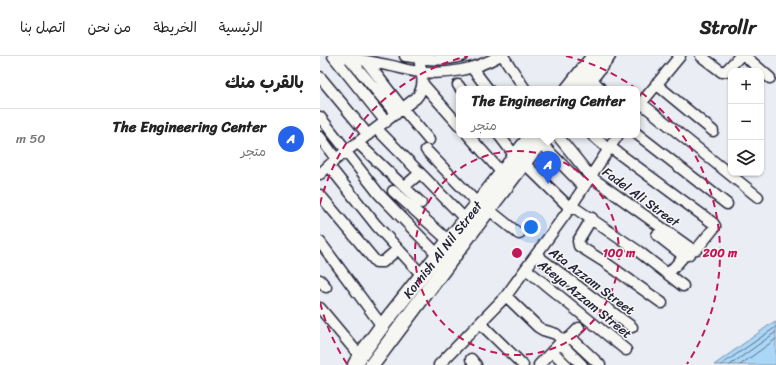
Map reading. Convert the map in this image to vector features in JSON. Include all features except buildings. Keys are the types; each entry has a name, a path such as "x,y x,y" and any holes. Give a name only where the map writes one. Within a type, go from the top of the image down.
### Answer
{"highway":[{"path":"570,86 594,56"},
{"path":"584,86 608,56"},
{"name":"Kornish Al Nil Street","path":"372,365 486,203 520,159 533,138"},
{"name":"Kornish Al Nil Street","path":"357,360 466,220 486,203 502,173 520,159"}],"street":[{"path":"341,56 421,72 447,72 472,68 499,56"},
{"path":"341,56 399,111 428,145 519,234"},
{"path":"341,56 386,122"},
{"path":"405,56 433,60 462,56"},
{"path":"503,56 523,86"},
{"path":"640,105 680,56"},
{"path":"701,56 720,71 724,72 740,56"},
{"path":"745,56 770,78"},
{"path":"320,174 420,94 423,84 419,58"},
{"path":"366,61 399,111"},
{"path":"472,68 486,86"},
{"path":"320,77 368,135"},
{"path":"591,78 599,86"},
{"path":"423,84 456,122"},
{"path":"656,84 714,131"},
{"path":"640,107 758,197"},
{"path":"320,117 379,194 438,256"},
{"path":"377,129 466,220"},
{"path":"640,136 727,204"},
{"path":"320,137 333,163 376,225 422,275"},
{"path":"471,138 502,173"},
{"path":"502,138 520,159 571,207 592,218 683,286"},
{"path":"533,138 584,187"},
{"name":"Fadel Ali Street","path":"559,138 591,177 693,250"},
{"path":"596,138 712,222 715,226 698,249 693,250 688,255 684,256 668,274"},
{"path":"439,365 506,296 571,207 616,138"},
{"path":"358,143 421,203"},
{"path":"404,187 420,173"},
{"path":"393,191 449,241"},
{"path":"320,195 376,262 383,262 398,249"},
{"path":"592,218 578,241 579,246 603,261 662,304"},
{"path":"657,235 684,256"},
{"path":"320,242 382,326"},
{"name":"Ata Azzam Street","path":"536,255 632,327"},
{"name":"Ateya Azzam Street","path":"526,268 626,350"},
{"path":"506,296 538,327 556,334 600,365"},
{"path":"320,308 357,360"},
{"path":"480,323 523,365"},
{"path":"539,365 552,351 579,328"},
{"path":"564,340 582,365"},
{"path":"552,351 566,365"}],"water":[{"path":"776,322 776,365 714,365 768,326"}],"place":[{"name":"The Engineering Center","path":"548,184"}]}
